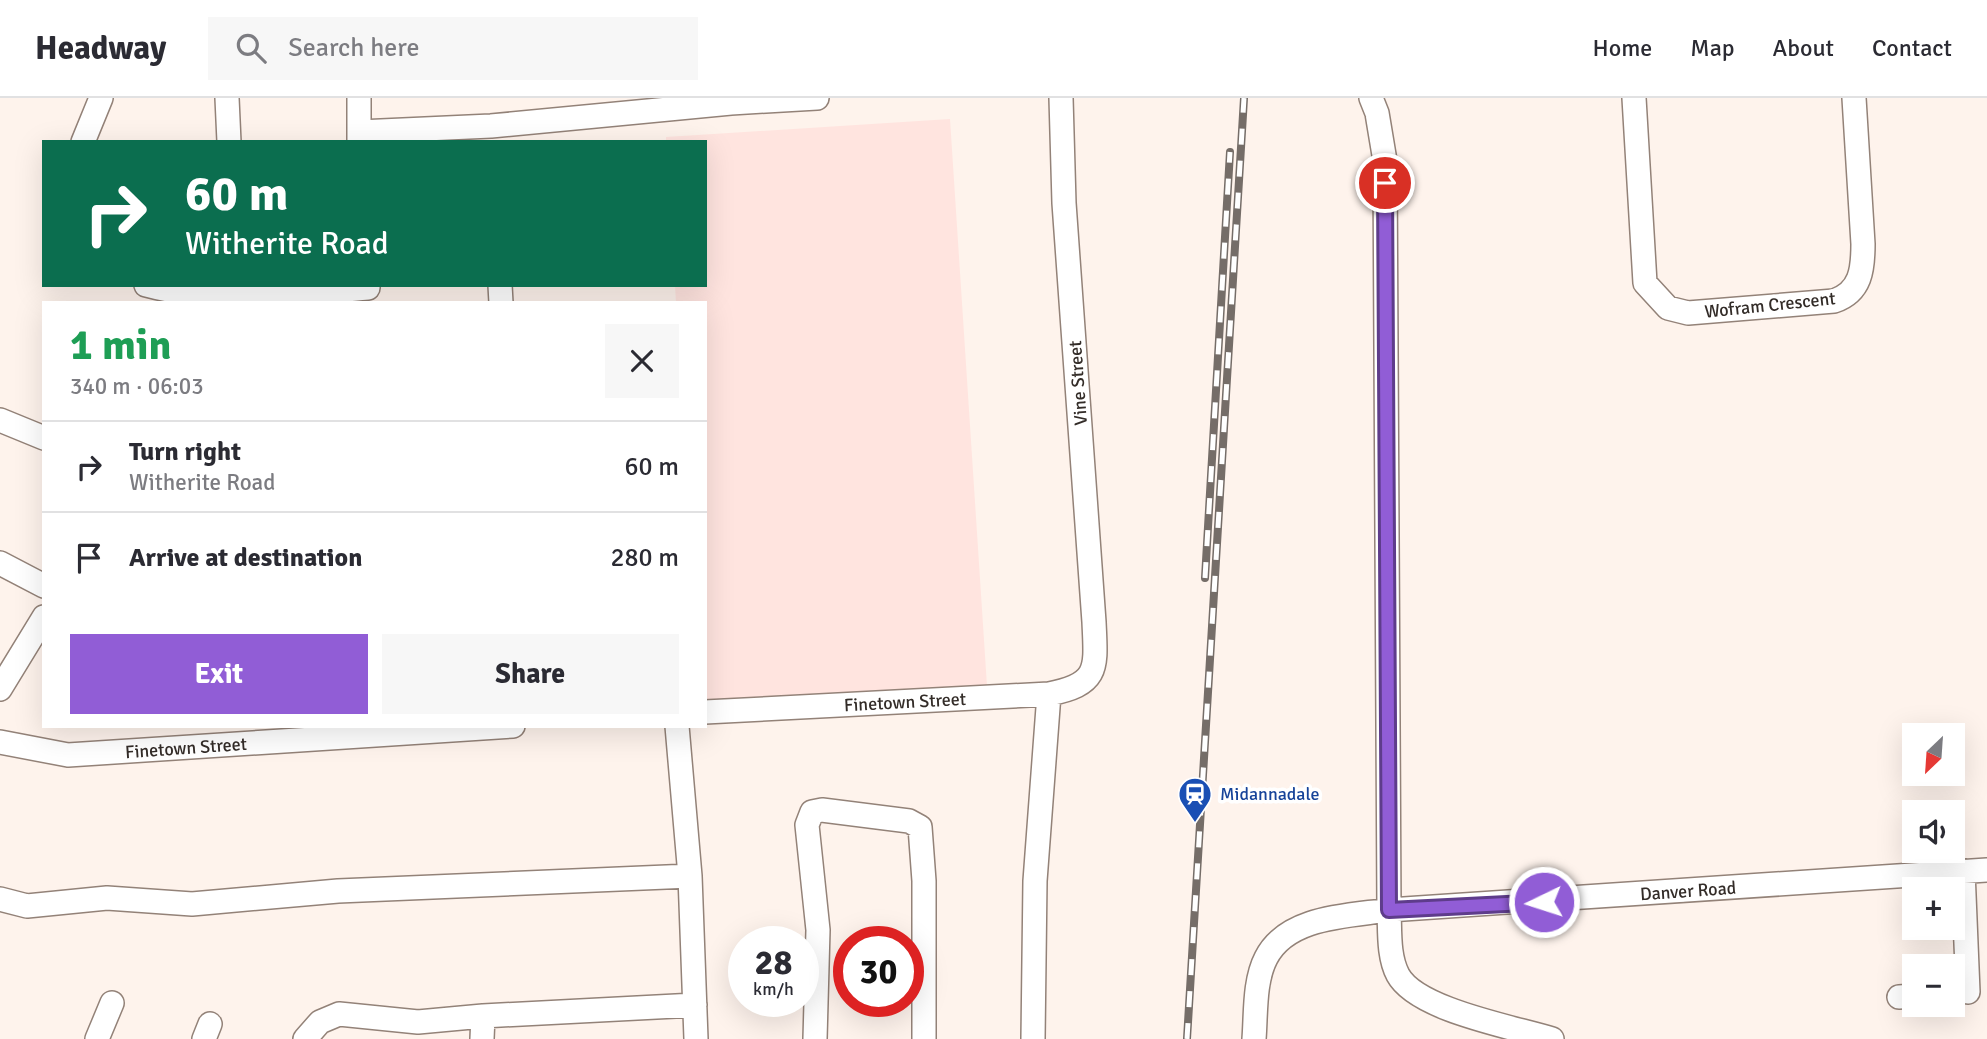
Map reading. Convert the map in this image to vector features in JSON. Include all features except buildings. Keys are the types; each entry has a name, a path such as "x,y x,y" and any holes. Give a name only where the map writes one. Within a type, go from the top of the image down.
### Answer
{"street":[{"path":"84,140 101,98"},
{"path":"227,98 229,140"},
{"path":"359,98 359,137 492,134 731,100 817,98"},
{"name":"Vine Street","path":"1061,98 1064,203 1095,668"},
{"path":"1371,98 1378,121 1385,174 1389,910 1395,968 1400,978 1416,994 1446,1009 1552,1039"},
{"name":"Wofram Crescent","path":"1634,98 1645,283 1668,308 1688,313 1834,301 1846,297 1853,290 1863,265 1854,98"},
{"path":"155,287 198,297 238,292 368,292"},
{"path":"0,420 42,437"},
{"path":"0,563 42,585"},
{"path":"0,690 42,620"},
{"name":"Finetown Street","path":"707,712 1049,694 1073,688 1088,680 1095,668"},
{"path":"1033,1039 1035,881 1049,694"},
{"name":"Finetown Street","path":"3,750 68,755 456,728"},
{"path":"677,728 690,876 696,1039"},
{"path":"815,1039 818,930 807,825 811,812 822,810 909,821 920,827 924,881 923,1039"},
{"name":"Danver Road","path":"1254,1039 1262,968 1266,957 1280,939 1303,926 1389,910 1987,870"},
{"path":"1963,872 1969,994"},
{"path":"0,899 27,906 107,898 192,905 338,891 690,876"},
{"path":"97,1039 113,1003"},
{"path":"305,1039 320,1022 332,1015 418,1022 695,1005"},
{"path":"482,1039 483,1016"}],"shaded area":[{"path":"950,119 987,686 707,703 707,301 676,301 675,287 707,287 707,140 666,140 666,137"}],"railway":[{"path":"1187,1039 1244,98"},
{"path":"1205,578 1230,152"}],"place":[{"name":"Midannadale","path":"1195,824"}],"route":[{"path":"1385,183 1389,910 1544,902"}]}
